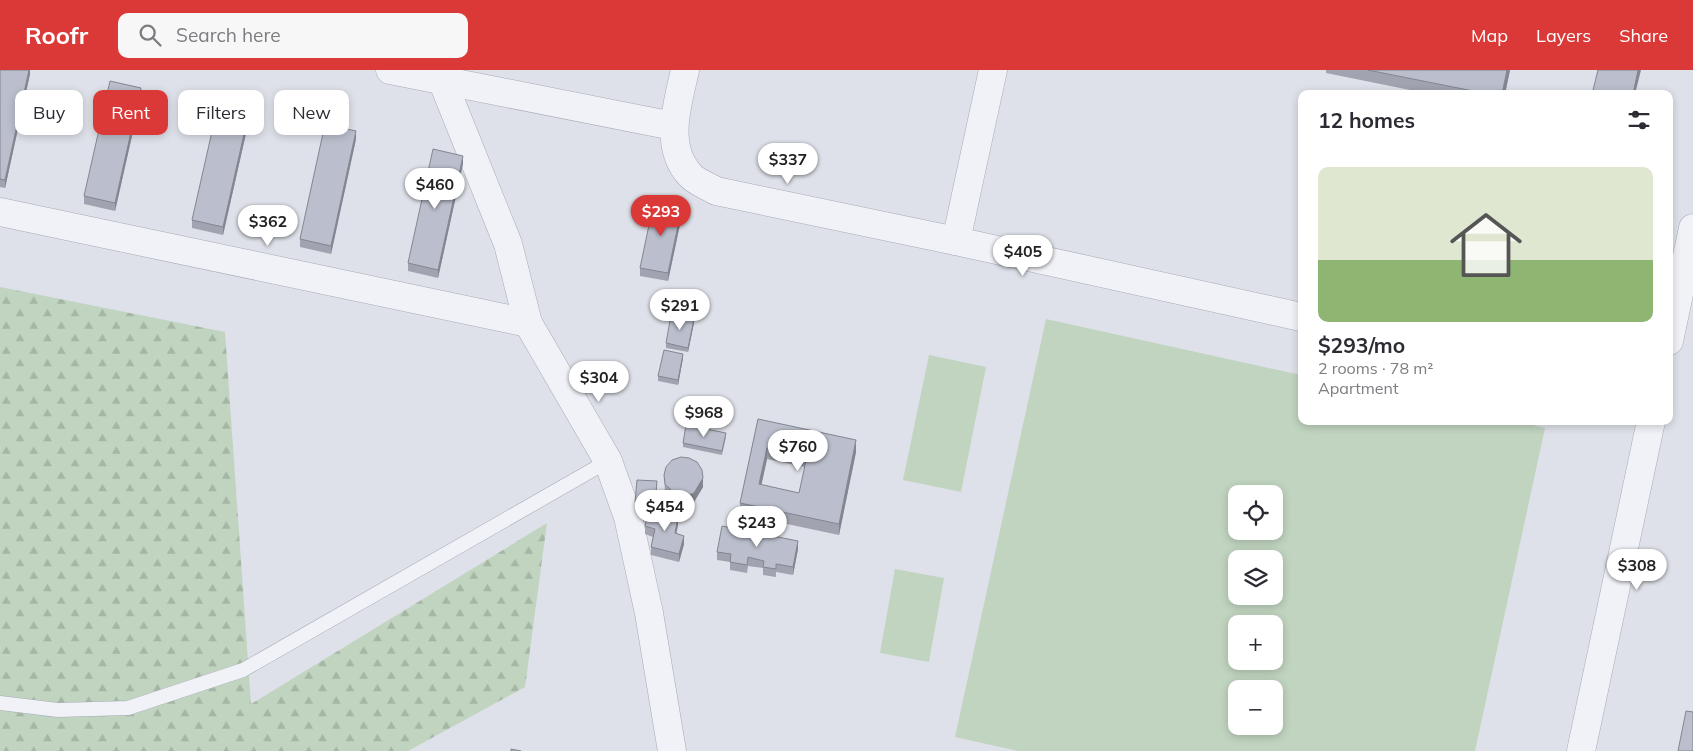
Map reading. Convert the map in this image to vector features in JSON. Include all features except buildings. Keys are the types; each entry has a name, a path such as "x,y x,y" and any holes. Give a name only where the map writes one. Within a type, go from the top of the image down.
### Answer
{"street":[{"path":"390,70 673,126"},
{"path":"685,70 673,126 680,160 690,175 716,191 956,241 1298,316"},
{"path":"956,241 994,70"},
{"path":"442,80 508,244 528,323 608,461 630,526 649,613 672,751"},
{"path":"0,212 528,323"},
{"path":"1673,322 1693,228"},
{"path":"1581,751 1651,425"}],"lane":[{"path":"0,703 58,710 128,708 243,670 608,461"}],"green space":[{"path":"0,287 225,332 251,704 547,523 525,687 408,751 0,751"},
{"path":"1046,319 1298,374 1298,425 1533,425 1545,428 1475,751 1018,751 955,737"},
{"path":"929,355 986,367 961,492 903,480"},
{"path":"895,569 944,578 929,662 880,653"}]}
